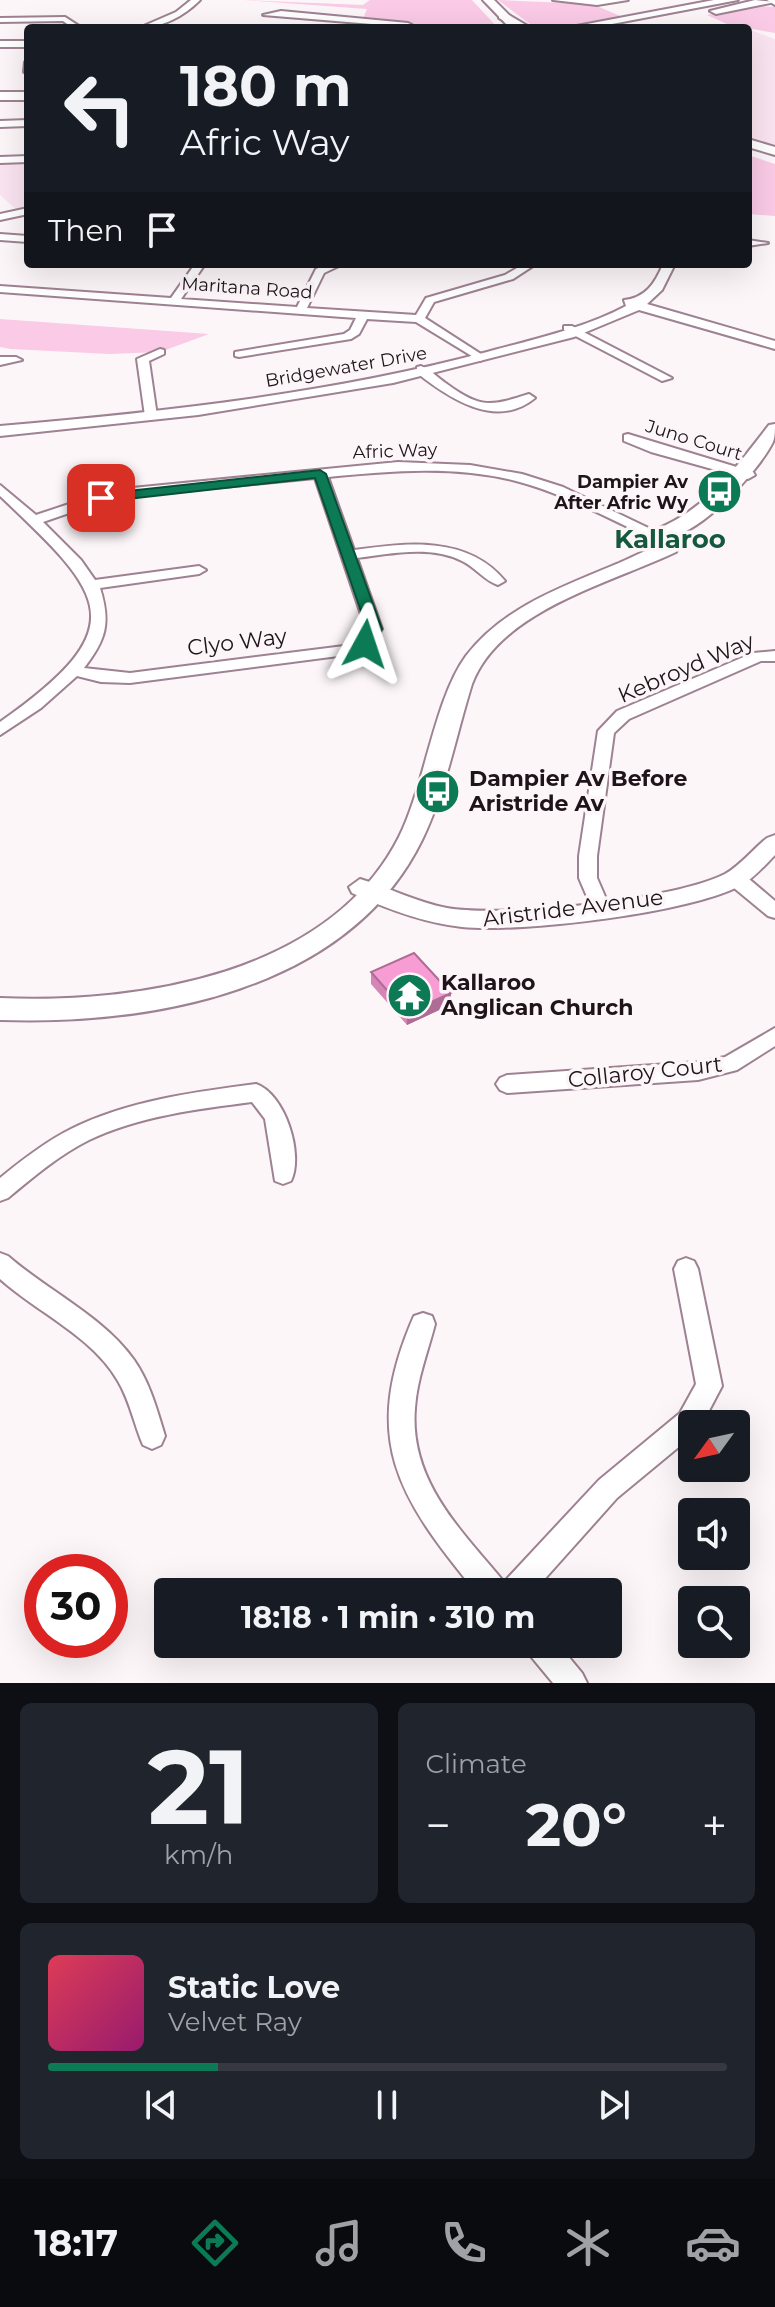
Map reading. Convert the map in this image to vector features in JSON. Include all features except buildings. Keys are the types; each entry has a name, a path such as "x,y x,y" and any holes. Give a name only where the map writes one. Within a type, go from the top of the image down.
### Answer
{"main road":[{"path":"474,0 502,22"},
{"path":"488,0 502,22"},
{"path":"595,24 733,0"},
{"path":"642,24 773,1"},
{"path":"0,99 24,98"},
{"path":"752,144 775,151"},
{"path":"752,151 775,157"},
{"path":"0,1009 94,1011 133,1007 197,992 280,959 339,923 409,843 460,689 474,660 496,635 529,610 713,515 775,429"},
{"path":"744,474 775,442"},
{"path":"0,997 109,998 201,980 263,955 366,890"}],"street":[{"path":"48,0 70,4"},
{"path":"153,24 179,14 199,0"},
{"path":"160,24 186,14 199,0"},
{"path":"556,0 597,3 625,0"},
{"path":"281,13 288,1"},
{"path":"267,15 281,13 397,24"},
{"path":"0,20 65,19 72,24"},
{"path":"0,45 24,44"},
{"path":"0,124 24,123"},
{"path":"0,159 24,158"},
{"path":"0,217 24,212"},
{"path":"0,237 24,239"},
{"path":"752,243 763,243"},
{"path":"175,300 197,268"},
{"path":"301,309 320,271 328,268"},
{"path":"419,319 430,300 509,277 524,268"},
{"name":"Bridgewater Drive","path":"634,303 652,283 659,268"},
{"name":"Bridgewater Drive","path":"0,429 293,399 423,372 571,329 634,303 660,284 667,268"},
{"name":"Maritana Road","path":"0,289 419,319 478,357"},
{"path":"634,303 775,344"},
{"path":"239,354 347,337 354,334 363,315"},
{"path":"571,329 666,378"},
{"path":"151,414 143,359 160,352"},
{"path":"0,361 16,360"},
{"path":"423,372 450,395 466,402 501,406 529,398"},
{"name":"Juno Court","path":"628,438 744,474"},
{"name":"Afric Way","path":"33,521 123,494 398,466 495,473 558,490 665,539"},
{"name":"Clyo Way","path":"75,671 101,677 130,678 346,650 365,644 374,629 351,555 320,474"},
{"path":"0,489 91,585 98,606 96,635 75,671 0,730"},
{"path":"351,555 412,547 448,550 475,560 498,581"},
{"path":"91,585 199,570"},
{"name":"Kebroyd Way","path":"601,908 588,878 588,856 606,731 623,715 759,656 775,656"},
{"name":"Aristride Avenue","path":"366,890 422,910 488,921 695,893 735,878 775,843"},
{"path":"735,878 775,911"},
{"name":"Collaroy Court","path":"507,1084 698,1071 730,1064 775,1036"},
{"path":"0,1191 38,1160 82,1133 114,1122 256,1093 271,1104 279,1119 283,1174"},
{"path":"0,1264 25,1289 98,1335 123,1362 143,1399 152,1436"},
{"path":"527,1578 608,1489 689,1422 709,1386 686,1269"},
{"path":"423,1324 401,1410 405,1462 431,1516 482,1578"},
{"path":"551,1658 572,1683"}],"shaded area":[{"path":"243,0 363,5 370,0 472,0 494,24 389,24 363,19 367,9"},
{"path":"498,0 592,4 625,18 584,24 530,24"},
{"path":"756,6 775,7 775,33 752,29 752,24 727,24 707,15"},
{"path":"752,30 775,39 775,147 752,140"},
{"path":"752,156 775,164 775,216 752,214"},
{"path":"0,162 24,162 24,207 16,209 0,195"},
{"path":"0,319 209,334 160,352 109,354 11,349 0,347"}],"place":[{"name":"Dampier Av After Afric Wy","path":"719,492"},
{"name":"Dampier Av Before Aristride Av","path":"438,791"},
{"name":"Kallaroo Anglican Church","path":"410,995"}],"district":[{"name":"Kallaroo","path":"670,539"}],"route":[{"path":"101,498 132,492 320,474 351,555 374,629 374,635 365,644"}]}
